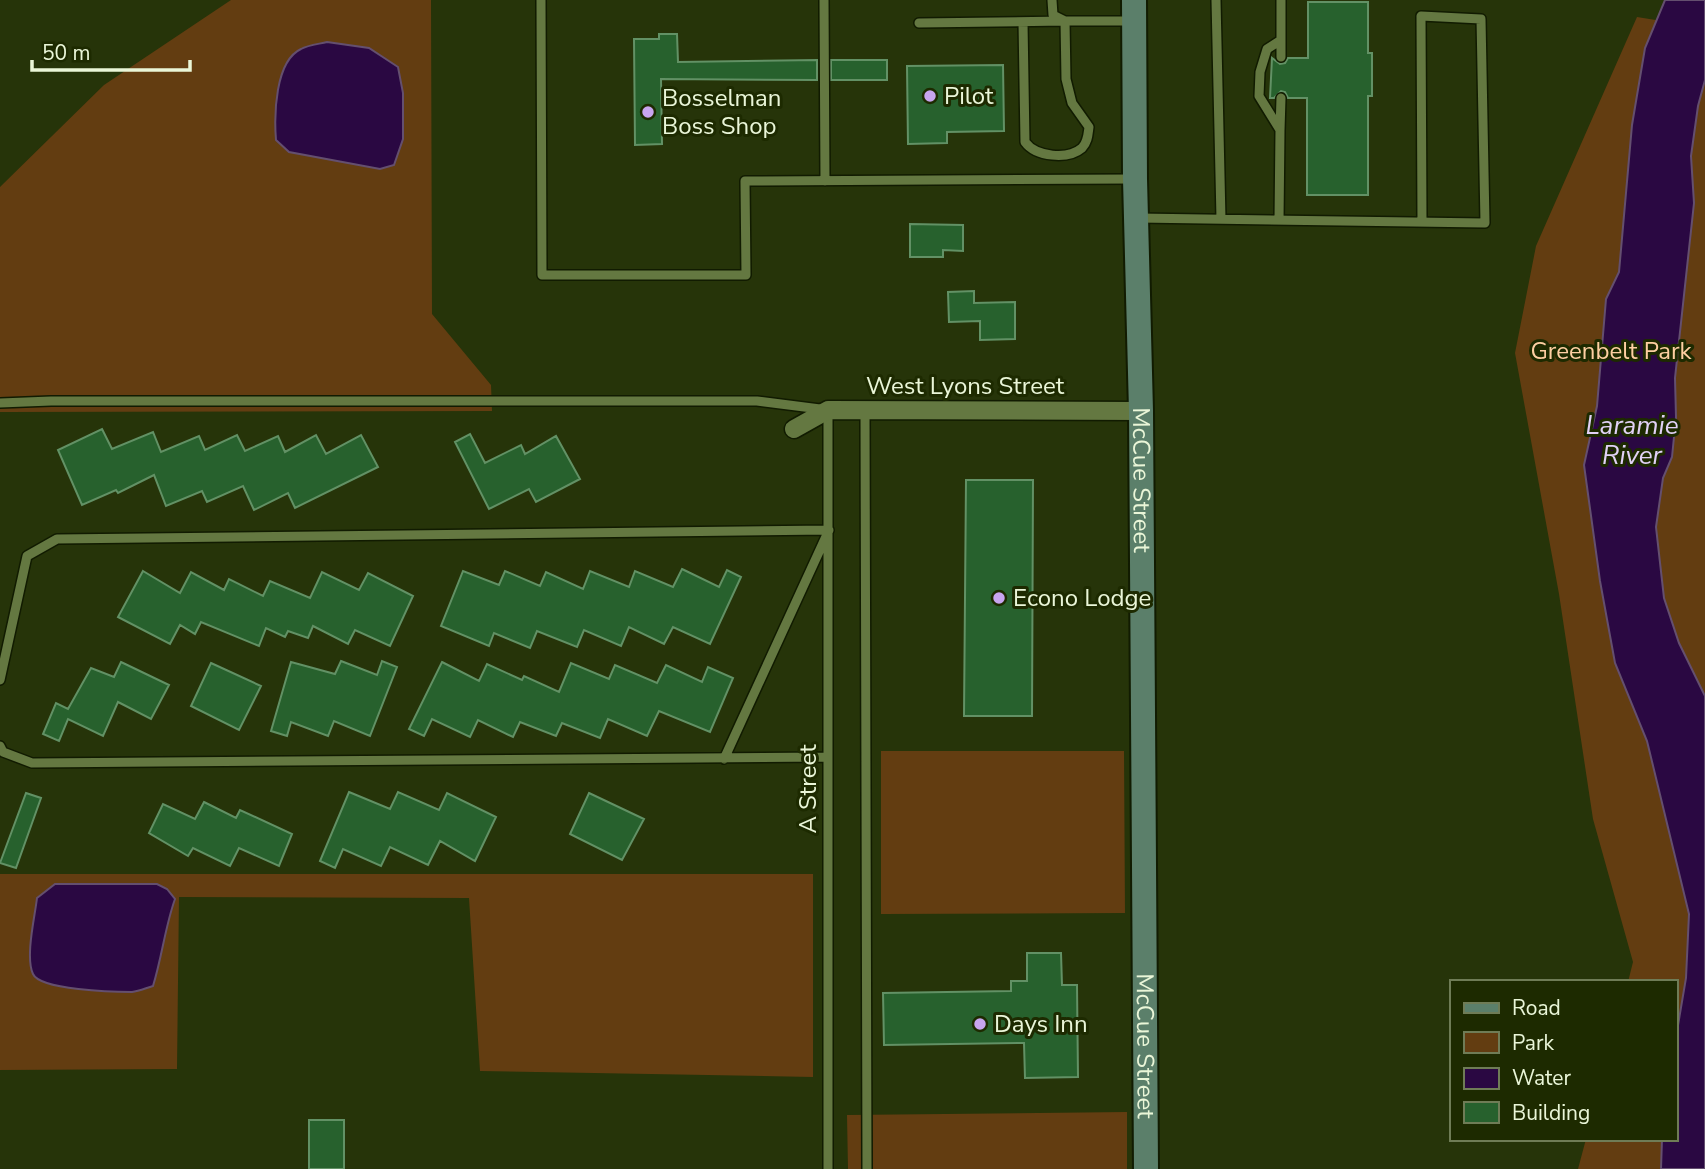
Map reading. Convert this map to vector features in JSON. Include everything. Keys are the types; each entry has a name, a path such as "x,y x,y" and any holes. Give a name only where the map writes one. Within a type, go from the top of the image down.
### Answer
{"main road":[{"name":"McCue Street","path":"1134,11 1141,411 1146,1169"}],"street":[{"name":"West Lyons Street","path":"794,429 828,410 1141,411"}],"lane":[{"path":"541,0 542,275 746,275 745,181 1135,179"},
{"path":"824,0 825,181"},
{"path":"1052,0 1053,15 1065,21"},
{"path":"1216,0 1222,219"},
{"path":"1281,0 1281,58"},
{"path":"919,23 1065,21 1134,11"},
{"path":"1136,218 1486,223 1481,19 1421,16 1422,222"},
{"path":"1023,22 1025,142 1030,149 1040,153 1070,154 1083,147 1089,127 1072,103 1066,79 1065,21"},
{"path":"1280,131 1259,96 1260,72 1267,49 1281,40"},
{"path":"1279,220 1281,98"},
{"path":"0,403 757,401 828,410"},
{"name":"A Street","path":"828,410 828,1169"},
{"path":"865,410 867,1169"},
{"path":"0,680 27,556 57,539 829,530 724,759"},
{"path":"0,746 3,752 32,763 827,757"}],"green space":[{"path":"231,0 431,0 432,314 491,385 492,411 0,412 0,187 104,85"},
{"name":"Greenbelt Park","path":"1637,17 1705,28 1705,1169 1578,1169 1585,1141 1677,1141 1677,980 1628,980 1633,962 1593,819 1559,594 1515,353 1536,246"},
{"path":"881,751 1124,751 1125,913 881,914"},
{"path":"0,874 813,874 813,1077 480,1071 469,898 179,897 177,1069 0,1070","holes":["88,884 157,884 175,899 153,986"]},
{"path":"1127,1112 1127,1169 848,1169 847,1115"}],"water":[{"name":"Laramie River","path":"1665,0 1705,0 1705,80 1698,106 1691,156 1694,203 1675,378 1676,417 1672,457 1663,478 1656,527 1664,598 1679,643 1705,696 1705,1169 1661,1169 1662,1141 1677,1141 1677,1031 1686,978 1689,914 1647,741 1615,663 1600,581 1584,465 1597,406 1606,299 1619,272 1632,125 1645,48"},
{"path":"327,42 369,48 398,67 403,93 403,139 394,165 380,169 289,152 276,140 276,103 286,65 292,55 301,49"},
{"path":"55,884 157,884 167,889 175,899 153,986 132,992 78,989 49,984 33,974 30,947 37,898"}],"building":[{"path":"1308,2 1368,2 1368,53 1372,53 1372,96 1368,96 1368,195 1307,195 1307,98 1288,98 1285,92 1281,91 1274,98 1270,98 1272,58 1280,64 1285,63 1288,58 1308,58"},
{"path":"659,34 677,34 678,62 817,60 817,80 661,79 662,144 635,145 634,39 659,39"},
{"path":"831,60 887,60 887,80 831,80"},
{"path":"1003,65 1004,131 947,132 947,143 908,144 907,66"},
{"path":"910,224 963,225 963,251 943,250 943,257 910,257"},
{"path":"974,291 974,303 1015,302 1015,339 980,340 980,321 949,322 948,292"},
{"path":"102,429 112,449 153,432 161,452 199,436 205,450 237,435 245,451 278,436 285,452 316,435 326,454 361,435 378,467 295,508 288,493 254,510 243,486 207,502 202,491 166,506 154,475 118,493 116,490 82,505 58,450"},
{"path":"470,434 485,463 521,445 525,454 556,436 580,479 536,502 529,489 489,509 455,442"},
{"name":"Econo Lodge","path":"966,480 1033,480 1032,716 964,716"},
{"path":"682,569 719,587 727,570 741,577 710,644 673,627 664,644 629,627 621,646 584,630 577,647 537,631 530,648 494,633 489,646 441,626 463,571 499,585 505,571 540,586 546,572 583,589 590,571 629,587 635,571 673,587"},
{"path":"143,571 180,593 191,572 224,590 229,579 263,596 270,581 310,598 322,572 359,590 368,573 413,596 390,646 355,630 348,644 313,626 308,638 288,631 285,637 266,628 259,646 201,622 195,634 180,625 170,644 118,617"},
{"path":"341,661 377,675 382,661 397,667 370,736 334,721 328,736 291,722 287,736 271,731 291,662 335,674"},
{"path":"121,662 169,685 151,719 118,702 103,736 68,719 59,741 43,734 56,703 68,709 91,668 114,677"},
{"path":"442,662 479,681 487,664 522,680 524,676 559,692 571,663 609,679 615,665 657,683 666,665 702,682 708,667 733,678 710,732 659,711 647,736 608,719 600,738 562,723 556,736 520,722 513,737 478,720 470,737 432,719 424,736 409,729"},
{"path":"211,663 261,686 239,730 191,706"},
{"path":"349,792 390,809 398,792 439,810 447,793 496,817 475,861 440,841 428,865 390,847 381,866 343,849 335,868 320,861"},
{"path":"26,793 41,798 16,868 0,863"},
{"path":"589,793 644,819 622,860 570,834"},
{"path":"204,802 236,818 240,810 292,834 279,866 239,848 230,866 193,848 188,856 149,833 163,804 195,819"},
{"name":"Days Inn","path":"1027,953 1061,953 1062,985 1077,985 1078,1077 1025,1078 1024,1043 884,1045 883,993 1011,991 1011,981 1027,981"},
{"path":"309,1120 344,1120 344,1169 309,1169"}],"place":[{"name":"Pilot","path":"930,96"},
{"name":"Bosselman Boss Shop","path":"648,112"},
{"name":"Econo Lodge","path":"999,598"},
{"name":"Days Inn","path":"980,1024"}]}
